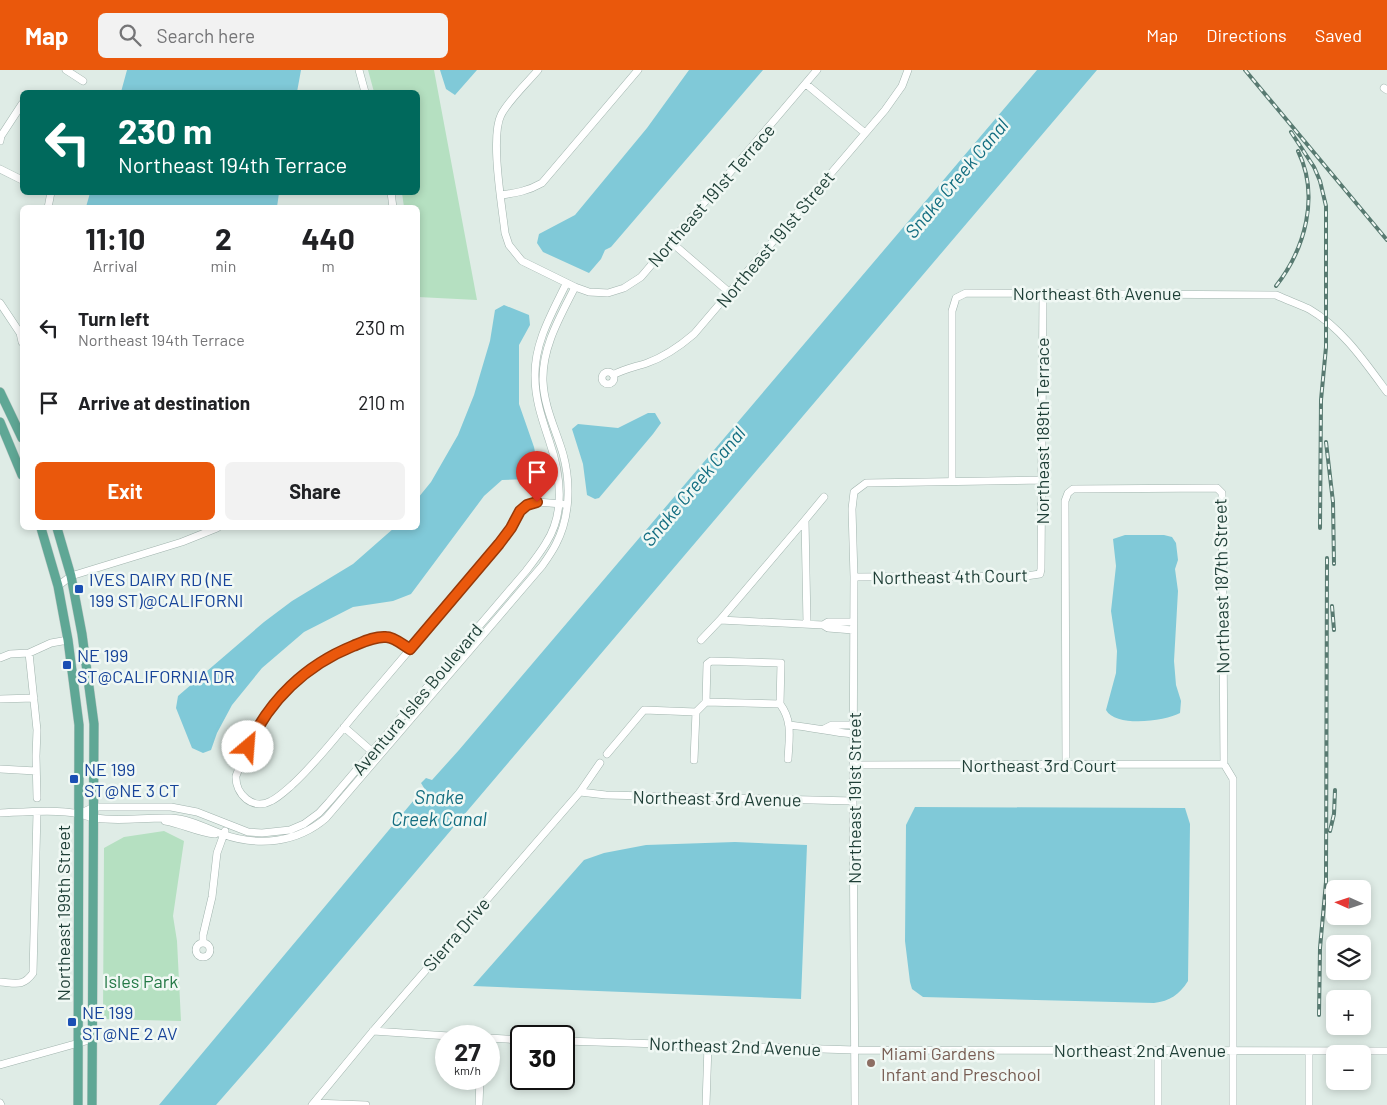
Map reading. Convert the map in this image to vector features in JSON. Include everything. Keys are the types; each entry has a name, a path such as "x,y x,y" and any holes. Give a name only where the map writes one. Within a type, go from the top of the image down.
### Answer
{"main road":[{"path":"0,392 4,407 20,435"},
{"path":"0,422 20,470"},
{"name":"Northeast 199th Street","path":"42,530 58,586 68,640 79,725 78,1105"},
{"name":"Northeast 199th Street","path":"58,530 71,576 82,634 94,724 92,1105"}],"street":[{"path":"66,70 83,81"},
{"path":"359,70 364,90"},
{"path":"538,70 501,114 498,125 496,143 504,233 516,256 522,261 575,287"},
{"path":"501,195 520,192 542,183 638,70"},
{"name":"Northeast 191st Terrace","path":"575,287 589,292 616,292 641,277 817,70"},
{"name":"Northeast 191st Street","path":"613,375 649,362 683,343 694,334 894,98 902,86 908,70"},
{"path":"806,84 865,133"},
{"path":"0,141 1,136 20,107"},
{"path":"0,169 20,179"},
{"path":"671,242 730,293"},
{"name":"Aventura Isles Boulevard","path":"79,814 94,807 179,808 197,812 248,832 262,833 278,832 304,824 319,813 526,571 548,541 556,517 560,492 558,471 538,407 534,375 540,341 566,284"},
{"name":"Aventura Isles Boulevard","path":"79,814 94,818 170,818 184,820 224,835 265,842 293,838 326,818 542,566 556,544 565,520 568,504 567,472 544,396 543,379 545,356 550,339 575,287"},
{"name":"Northeast 6th Avenue","path":"952,481 952,311 956,298 966,293 1276,295 1308,309 1337,330 1368,366 1387,392"},
{"name":"Northeast 189th Terrace","path":"1042,569 1043,293"},
{"path":"0,303 20,331"},
{"path":"952,481 1043,480"},
{"name":"Northeast 191st Street","path":"855,1105 854,577 852,509 854,492 866,483 952,481"},
{"name":"Northeast 187th Street","path":"1066,765 1065,501 1068,493 1073,489 1217,488 1222,493 1224,764 1233,779 1233,1105"},
{"path":"702,640 824,497"},
{"path":"410,649 388,637 379,637 340,651 298,677 266,714 254,732 236,776 236,783 240,792 247,800 254,804 262,804 277,797 302,775 344,727 499,544 511,528 520,511 527,505 537,502 568,504"},
{"path":"805,520 807,624"},
{"path":"58,586 71,576 182,542 212,530"},
{"name":"Northeast 4th Court","path":"854,577 1026,576 1040,574 1042,569"},
{"path":"720,620 807,624 823,624 828,622 854,626"},
{"path":"0,658 10,654 29,653 51,643 68,640"},
{"path":"29,653 37,730 37,798"},
{"path":"694,760 696,712 706,702 707,664 711,661 781,663 780,704 787,713 789,725 788,759"},
{"path":"0,699 34,698"},
{"path":"706,702 780,704"},
{"path":"607,754 644,710 696,712"},
{"path":"789,725 853,734"},
{"path":"824,729 832,725 854,725"},
{"path":"344,727 378,758"},
{"name":"Sierra Drive","path":"313,1104 373,1031 580,792 600,764"},
{"name":"Northeast 3rd Court","path":"854,765 1224,764"},
{"path":"0,769 36,771"},
{"name":"Northeast 3rd Avenue","path":"580,792 606,796 853,801"},
{"path":"0,982 22,984 27,982 33,973 37,812"},
{"path":"0,813 79,814"},
{"path":"203,943 203,935 215,881 217,853 228,824"},
{"path":"373,1031 435,1035"},
{"path":"0,1065 93,1039"},
{"name":"Northeast 2nd Avenue","path":"575,1041 855,1050 1387,1051"},
{"path":"706,1105 708,1045"},
{"path":"1158,1050 1158,1105"},
{"path":"1309,1051 1309,1105"},
{"path":"479,1105 480,1090"},
{"path":"313,1104 366,1105"}],"green space":[{"path":"368,70 434,70 477,300 420,297 420,205 404,205 402,195 420,195 420,90 373,90"},
{"name":"Isles Park","path":"164,831 184,841 173,916 177,941 181,1021 103,1019 104,848 124,837"}],"water":[{"path":"127,70 301,70 297,90 122,90"},
{"path":"440,70 477,70 455,95 446,89"},
{"path":"689,70 763,70 611,247 605,250 601,259 589,273 543,252 537,243 539,234 575,215 647,128"},
{"name":"Snake Creek Canal","path":"1037,70 1097,70 216,1105 159,1105 424,788 421,783 426,778 432,780 459,750"},
{"path":"89,195 279,195 277,205 87,205"},
{"path":"504,305 529,315 530,325 519,345 519,404 534,447 538,467 531,479 502,480 484,496 411,594 393,601 353,607 304,632 262,668 232,705 217,733 211,750 203,753 192,748 176,708 178,696 264,622 292,601 353,564 392,530 420,530 420,496 431,482 458,435 474,395 490,341 495,310"},
{"path":"648,413 655,413 661,423 653,434 599,498 595,499 587,495 583,464 572,429 578,424 618,428"},
{"path":"1125,535 1164,535 1172,537 1176,543 1178,560 1175,569 1178,591 1174,661 1176,685 1181,701 1180,713 1173,716 1153,720 1130,721 1111,716 1106,710 1116,673 1117,651 1111,611 1116,566 1113,539"},
{"path":"915,807 1185,808 1190,824 1188,981 1174,996 1165,1001 1154,1003 923,997 912,989 905,941 906,825"},
{"path":"735,842 807,845 801,999 473,986 584,860 604,853 646,845"}],"railway":[{"path":"1245,70 1387,240"},
{"path":"1291,132 1314,167 1320,181 1326,206 1326,347 1321,400 1320,528"},
{"path":"1276,286 1295,256 1306,222 1308,186 1305,168 1298,151"},
{"path":"1326,442 1333,502 1334,564"},
{"path":"1319,1015 1320,948 1326,882 1327,558"},
{"path":"1332,606 1334,630"},
{"path":"1330,831 1334,814 1335,790"}],"place":[{"name":"IVES DAIRY RD (NE 199 ST)@CALIFORNI","path":"79,589"},
{"name":"NE 199 ST@CALIFORNIA DR","path":"67,665"},
{"name":"NE 199 ST@NE 3 CT","path":"74,779"},
{"name":"NE 199 ST@NE 2 AV","path":"72,1022"},
{"name":"Miami Gardens Infant and Preschool","path":"871,1063"}],"route":[{"path":"248,747 254,732 284,692 298,677 321,661 349,647 379,637 388,637 410,649 499,544 511,528 520,511 527,505 537,502"}]}
